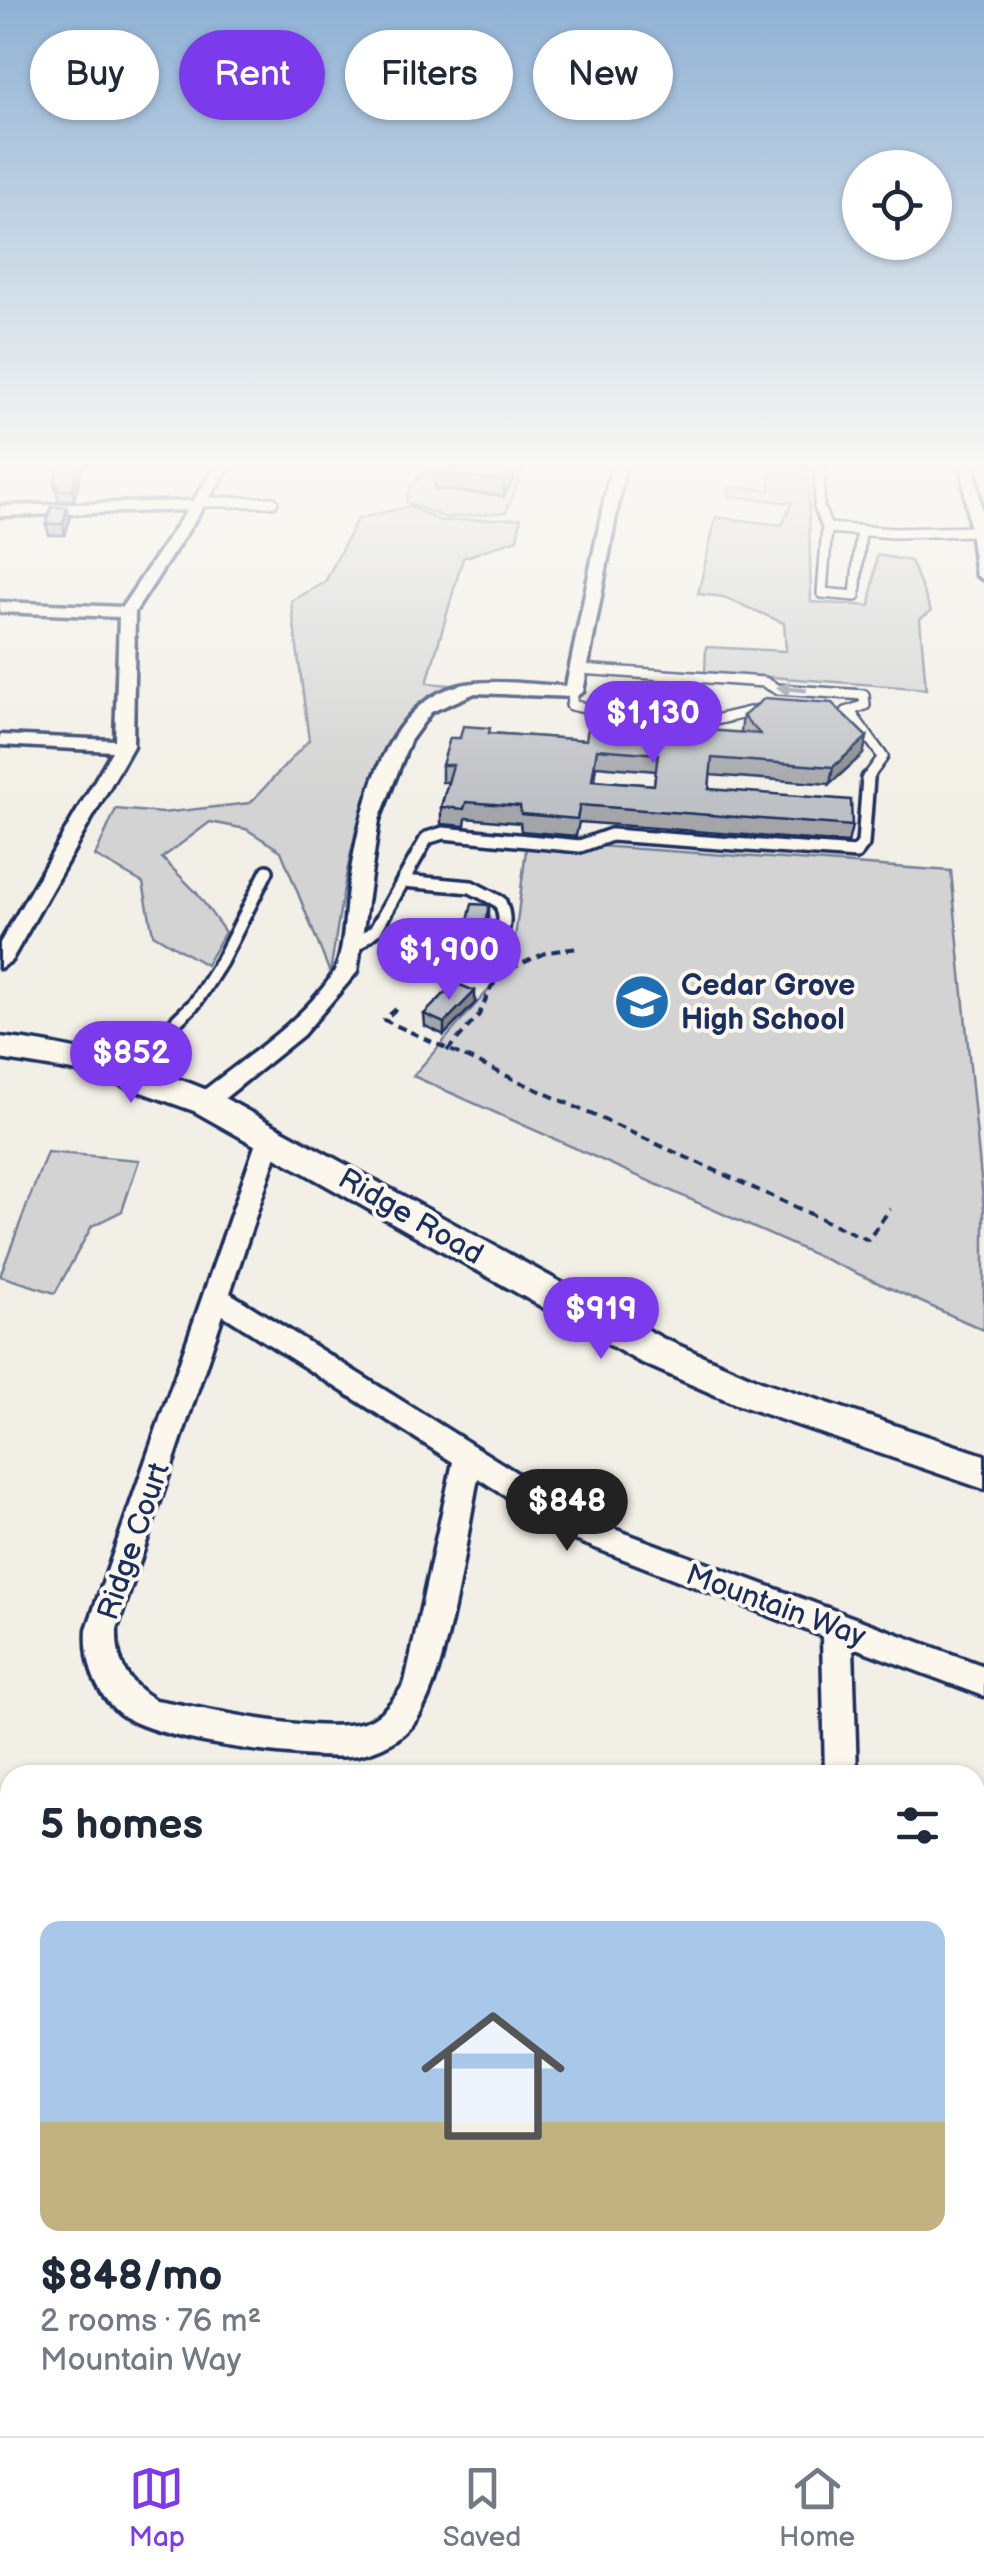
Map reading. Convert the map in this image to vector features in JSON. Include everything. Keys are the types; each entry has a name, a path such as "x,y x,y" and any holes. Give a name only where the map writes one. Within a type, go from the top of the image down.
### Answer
{"main road":[{"name":"Ridge Road","path":"0,1048 69,1057 124,1071 206,1101 650,1350 750,1393 984,1472"}],"street":[{"path":"0,961 124,746 126,612 149,577"},
{"path":"206,1101 294,1030 346,972 370,820 401,741 425,708 474,688 574,692 597,577"},
{"path":"0,606 126,612"},
{"path":"0,740 124,746"},
{"name":"Ridge Court","path":"270,1136 102,1629 102,1656 110,1681 138,1709 152,1715 334,1742 364,1738 392,1724 420,1685 468,1459"},
{"name":"Mountain Way","path":"216,1297 586,1530 984,1681"},
{"path":"837,1628 841,1765"}],"lane":[{"path":"823,577 822,593 837,597 855,596 857,577"},
{"path":"580,669 764,682 778,689 864,695 864,705 852,713 834,712"},
{"path":"574,692 571,705 598,714 702,722 723,718 748,706 784,708"},
{"path":"349,951 376,930 427,838 443,833 580,846 611,835 856,854 863,844 865,782 883,757 852,713"},
{"path":"124,1071 195,1003 221,962 266,871"},
{"path":"404,881 471,887 500,902 506,921 500,940 492,946 470,949"}],"path":[{"path":"380,939 387,940 381,948 386,956 430,964"},
{"path":"447,1051 479,1014 490,987 508,970 532,957 580,948"},
{"path":"396,1009 384,1020 868,1240 890,1209"}],"shaded area":[{"path":"328,577 458,577 427,683 462,686 432,695 408,714 388,743 359,820 330,973 281,851 246,829 210,822 162,858 196,892 225,932 206,965 153,934 143,883 95,856 116,809 162,813 250,803 309,740 291,601"},
{"path":"702,577 810,577 811,602 870,606 874,577 917,577 931,611 920,619 926,689 705,672 706,647 786,651 784,623 723,597 698,594"},
{"path":"527,841 951,871 984,1209 984,1330 413,1076 512,963"},
{"path":"47,1152 139,1160 122,1211 92,1226 55,1293 0,1276"}],"building":[{"path":"765,698 832,703 867,737 833,767 712,758 709,789 851,800 852,826 580,805 577,819 521,814 520,806 466,802 464,809 441,807 453,765 442,765 450,738 460,738 463,726 490,728 489,733 586,740 589,721 760,734 743,716","holes":["597,749 658,754 654,785 592,780"]},
{"path":"472,904 489,905 485,924 466,929"},
{"path":"455,983 475,991 444,1023 424,1014"}],"place":[{"name":"Cedar Grove High School","path":"642,1002"}]}
